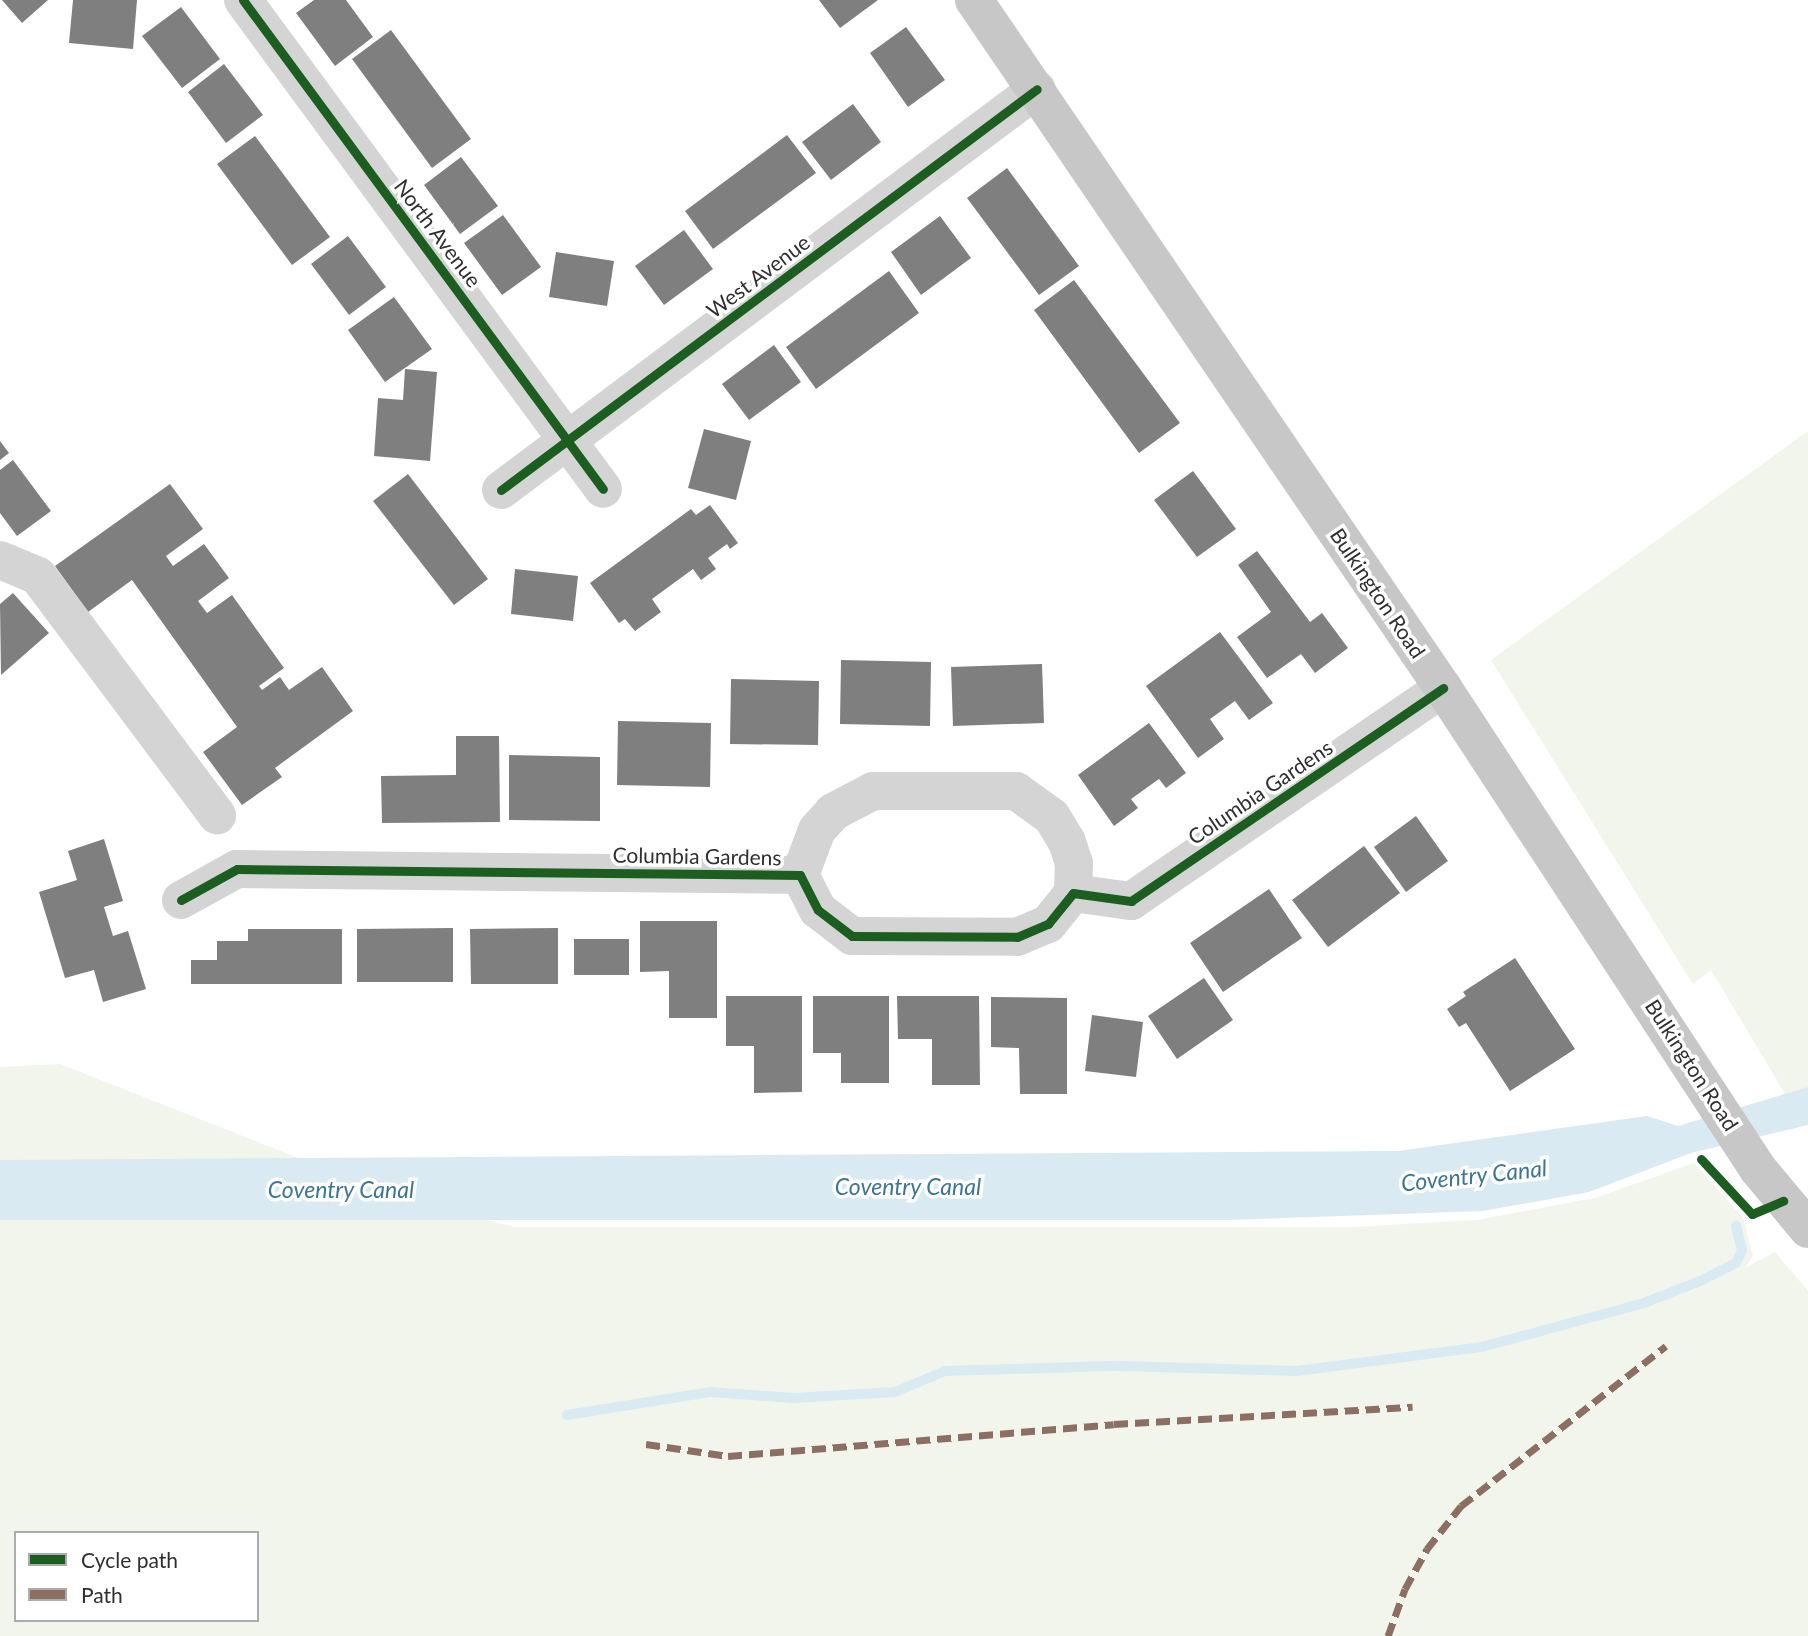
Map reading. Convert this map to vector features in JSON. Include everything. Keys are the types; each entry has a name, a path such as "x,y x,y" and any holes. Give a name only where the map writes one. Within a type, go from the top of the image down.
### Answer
{"main road":[{"name":"Bulkington Road","path":"974,0 1443,688 1766,1180 1808,1229"}],"street":[{"name":"North Avenue","path":"243,0 569,439 603,489"},
{"name":"West Avenue","path":"501,490 1037,89"},
{"path":"0,560 38,576 217,815"},
{"name":"Columbia Gardens","path":"1073,893 1131,901 1443,688"},
{"name":"Columbia Gardens","path":"873,791 1016,791 1052,817 1068,842 1074,863 1073,893 1048,924 1017,937 852,936 818,910 800,875 817,830 833,812 873,791"},
{"name":"Columbia Gardens","path":"181,900 237,869 800,875"}],"shaded area":[{"path":"1808,431 1808,1087 1787,1097 1711,970 1693,984 1491,660"},
{"path":"60,1064 382,1191 514,1227 1352,1227 1477,1220 1595,1198 1694,1163 1743,1218 1753,1256 1745,1268 1775,1252 1808,1291 1808,1636 0,1636 0,1067"}],"water":[{"name":"Coventry Canal","path":"1808,1087 1808,1125 1691,1153 1589,1192 1483,1211 1228,1220 0,1220 0,1160 1398,1151 1647,1116 1678,1126"}],"building":[{"path":"2,0 48,0 22,23"},
{"path":"73,0 137,0 133,49 69,43"},
{"path":"314,0 346,0 373,37 335,66 296,13"},
{"path":"819,0 878,0 840,28"},
{"path":"181,7 220,59 182,88 142,36"},
{"path":"906,27 945,80 908,107 870,53"},
{"path":"391,30 471,139 432,168 352,59"},
{"path":"224,64 263,115 226,143 188,92"},
{"path":"853,104 881,142 831,180 802,142"},
{"path":"787,135 816,173 713,249 685,211"},
{"path":"255,136 330,237 292,265 217,164"},
{"path":"461,157 498,206 460,234 424,185"},
{"path":"1007,168 1079,266 1039,295 967,198"},
{"path":"503,215 541,267 502,295 464,243"},
{"path":"940,216 971,258 921,295 891,252"},
{"path":"684,230 713,269 664,305 635,266"},
{"path":"348,236 386,287 349,315 311,264"},
{"path":"556,252 614,261 607,306 549,297"},
{"path":"889,271 919,313 816,389 786,347"},
{"path":"1074,280 1180,423 1139,453 1034,310"},
{"path":"394,297 432,349 385,382 348,330"},
{"path":"774,345 801,382 749,420 722,384"},
{"path":"405,369 437,372 430,461 374,456 378,398 403,400"},
{"path":"704,429 751,441 736,500 688,488"},
{"path":"0,441 9,453 0,460"},
{"path":"13,460 51,511 17,536 0,513 0,470"},
{"path":"1193,471 1236,529 1197,557 1154,500"},
{"path":"408,474 488,579 454,605 373,501"},
{"path":"170,484 203,529 166,556 173,566 204,544 229,578 198,601 207,613 232,595 284,668 259,686 262,690 280,677 289,690 322,667 353,711 275,768 282,777 242,805 203,752 237,727 132,580 88,612 55,566"},
{"path":"710,505 738,543 730,549 727,544 708,558 716,569 701,580 693,569 652,599 661,612 635,631 625,619 619,623 590,583 691,509 696,515"},
{"path":"1257,551 1310,622 1322,613 1348,648 1315,673 1301,654 1267,678 1237,637 1271,612 1238,565"},
{"path":"515,569 578,576 573,621 511,614"},
{"path":"13,593 49,633 1,675 0,604"},
{"path":"1220,632 1273,703 1249,720 1235,701 1210,719 1224,739 1198,758 1146,686"},
{"path":"841,660 931,662 930,726 840,724"},
{"path":"1042,664 1044,723 953,726 951,667"},
{"path":"731,679 819,681 818,745 730,744"},
{"path":"618,721 711,723 710,787 617,785"},
{"path":"1149,723 1186,773 1166,788 1159,779 1131,799 1138,808 1114,826 1078,775"},
{"path":"456,736 499,736 500,822 382,823 381,776 456,775"},
{"path":"509,755 600,757 600,821 509,820"},
{"path":"1416,816 1448,861 1406,892 1374,847"},
{"path":"104,839 123,901 104,907 113,936 128,931 146,989 103,1002 94,970 65,978 39,892 77,880 68,851"},
{"path":"1364,846 1400,893 1328,947 1292,900"},
{"path":"1269,889 1302,938 1223,992 1190,943"},
{"path":"640,921 717,921 717,1018 669,1018 669,971 640,972"},
{"path":"453,928 453,982 357,982 357,929"},
{"path":"558,928 558,984 471,984 470,929"},
{"path":"248,929 342,929 342,984 191,984 191,960 217,960 217,941 248,941"},
{"path":"574,939 629,939 629,975 574,975"},
{"path":"1515,958 1575,1049 1510,1091 1466,1023 1459,1027 1447,1009 1466,996 1463,992"},
{"path":"1204,978 1233,1020 1177,1059 1148,1016"},
{"path":"726,996 802,996 802,1092 754,1093 754,1046 726,1046"},
{"path":"813,996 889,996 889,1083 841,1083 841,1053 813,1053"},
{"path":"897,996 979,996 980,1085 932,1085 932,1039 898,1039"},
{"path":"991,997 1067,998 1067,1094 1020,1094 1019,1048 991,1047"},
{"path":"1092,1015 1143,1022 1136,1077 1085,1071"}],"waterway":[{"path":"567,1415 711,1392 793,1398 895,1392 945,1371 1118,1366 1297,1371 1482,1347 1644,1303 1700,1281 1736,1263 1742,1250 1736,1226"}],"marked path":[{"path":"1388,1636 1405,1589 1427,1549 1461,1506 1666,1346"},
{"path":"646,1444 728,1456 1114,1424 1413,1407"}],"cycle path":[{"path":"243,0 603,489"},
{"path":"501,490 1037,89"},
{"path":"181,900 237,869 800,875 818,910 852,936 1017,937 1048,924 1073,893 1131,901 1443,688"},
{"path":"1701,1159 1752,1214 1783,1201"}]}
